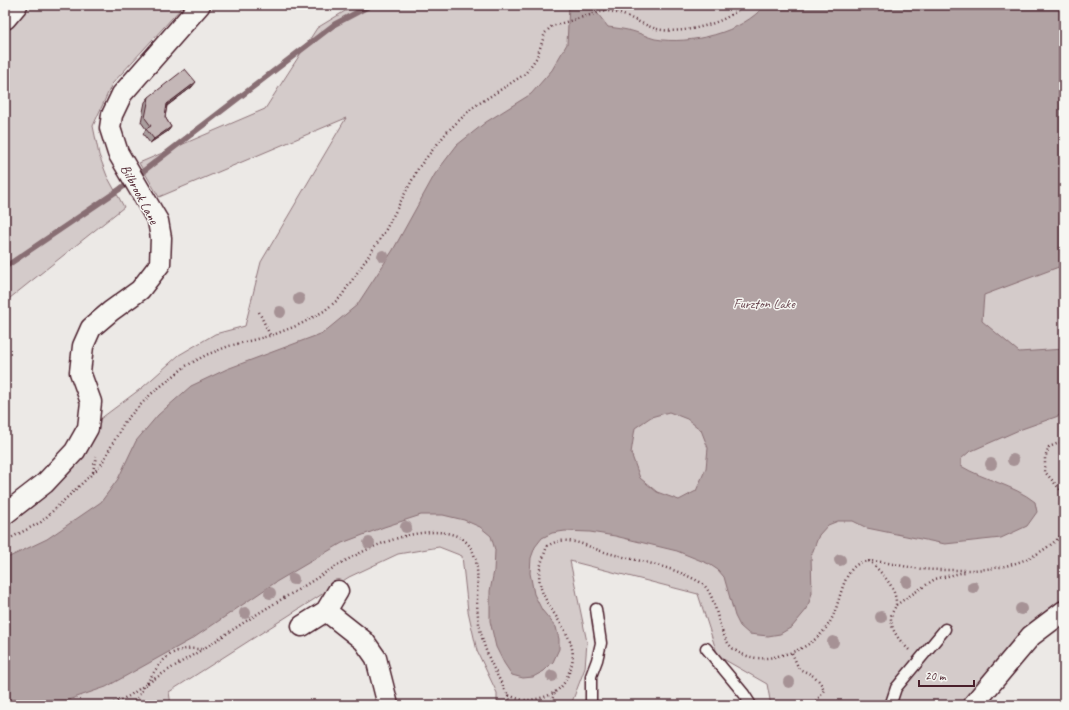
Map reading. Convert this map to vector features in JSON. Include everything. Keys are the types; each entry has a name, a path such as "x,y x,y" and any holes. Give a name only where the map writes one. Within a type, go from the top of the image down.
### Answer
{"street":[{"path":"5,18 16,5"},
{"name":"Bilbrook Lane","path":"5,514 45,483 75,451 88,428 91,402 80,372 82,346 91,328 140,290 160,264 161,238 158,221 118,153 110,128 112,115 122,94 200,5"},
{"path":"302,626 326,611 338,591"},
{"path":"326,611 364,641 376,658 388,705"},
{"path":"973,705 1031,636 1064,611"}],"lane":[{"path":"591,705 591,676 601,643 596,609"},
{"path":"892,705 891,703 896,688 945,629"},
{"path":"706,648 744,694 751,705"}],"path":[{"path":"611,5 613,11 657,29 675,30 703,26 722,20 738,11 743,5"},
{"path":"5,541 41,522 93,473 101,465 125,421 151,394 186,366 206,355 229,346 270,335 301,324 324,311 340,298 384,233 419,167 442,138 472,108 525,74 536,57 545,33 552,26 604,11 613,11 637,5"},
{"path":"259,312 270,335"},
{"path":"1064,441 1049,447 1044,458 1045,472 1064,494"},
{"path":"110,705 129,696 268,606 344,560 391,540 413,534 438,532 454,535 465,541 472,550 476,560 478,620 485,649 512,705"},
{"path":"508,695 525,700 542,697 555,692 565,683 574,659 573,650 563,627 542,595 539,582 540,567 547,546 556,541 579,542 686,575 702,583 710,595 723,633 731,647 740,654 753,658 764,659 792,653 815,640 827,627 833,616 844,583 852,570 858,564 869,561 926,570 969,571 1002,568 1029,559 1053,544 1064,533"},
{"path":"869,561 883,574 892,588 896,605"},
{"path":"919,659 903,643 893,629 891,623 892,614 896,605 935,579 969,571"},
{"path":"133,705 156,668 168,656 182,650 203,649"},
{"path":"792,653 799,669 812,674 822,684 824,690 814,705"},
{"path":"549,705 555,692"}],"green space":[{"path":"29,5 184,5 112,84 93,126 99,155 107,176 124,207 5,302 5,32"},
{"name":"Furzton Lake","path":"355,5 1064,5 1064,611 973,705 771,705 767,684 718,656 698,594 570,561 587,642 585,668 572,702 573,705 497,705 497,693 477,651 468,611 462,556 439,547 398,554 349,577 169,692 171,705 5,705 5,514 88,428 143,387 179,355 215,334 245,326 261,262 346,118 159,197 139,163 265,109 317,28"}],"shaded area":[{"name":"Furzton Lake","path":"569,5 591,5 608,27 632,31 655,39 684,40 714,35 729,30 755,15 765,5 1064,5 1064,265 984,295 982,321 1019,352 1064,349 1064,414 1019,430 969,452 961,459 961,466 1018,491 1035,502 1037,512 1027,526 1001,538 945,544 867,528 853,521 838,521 828,525 819,535 811,556 812,593 807,609 792,627 780,634 768,636 749,634 740,626 735,616 724,577 718,570 709,564 677,551 615,536 590,532 565,531 552,533 542,538 535,547 531,558 530,573 534,594 542,610 556,627 559,639 559,649 553,662 544,671 533,677 523,678 512,675 504,663 496,647 490,621 490,591 494,571 495,550 491,536 480,527 464,520 443,515 421,515 342,543 276,582 192,639 106,687 68,700 27,705 5,705 5,559 47,539 101,502 118,479 136,441 158,415 191,386 227,369 323,333 357,305 393,250 435,174 457,145 486,122 531,94 552,70 567,44","holes":["669,412 687,419 701,430 708,448 706,468 696,491 679,500 657,492 640,478 631,453 635,428 651,417"]}],"building":[{"path":"185,69 196,82 167,104 165,117 171,127 154,139 146,129 151,126 145,118 149,97"}],"waterway":[{"path":"5,267 120,189 335,24 371,5"}]}
